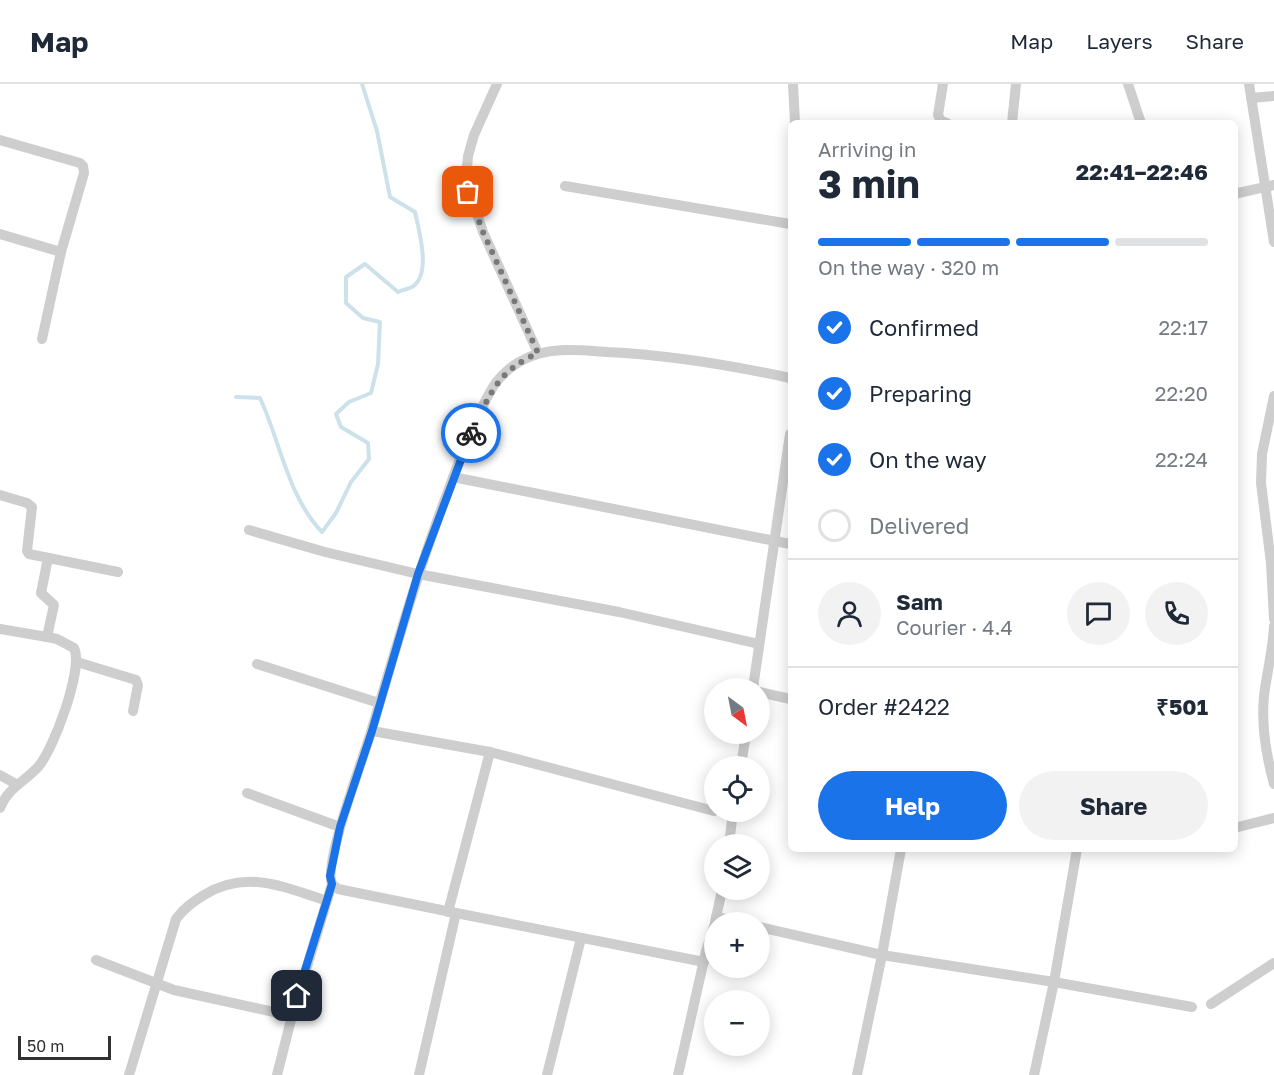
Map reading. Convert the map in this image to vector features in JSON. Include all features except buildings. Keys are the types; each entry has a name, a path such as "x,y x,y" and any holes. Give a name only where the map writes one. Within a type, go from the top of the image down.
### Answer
{"street":[{"path":"497,84 474,135 468,156 466,181 483,232 538,353"},
{"path":"793,84 795,120"},
{"path":"940,120 938,115 943,84"},
{"path":"1012,120 1016,84"},
{"path":"1128,84 1140,120"},
{"path":"1249,84 1270,186 1274,242"},
{"path":"1251,98 1274,96"},
{"path":"0,140 80,163 83,166 84,173 61,252 42,339"},
{"path":"565,186 788,224"},
{"path":"1238,193 1270,186"},
{"path":"0,234 61,252"},
{"path":"679,1075 704,962 338,889 332,884 330,876 340,827 372,731 418,574 465,444 494,386 521,360 538,353 560,350 653,354 788,378"},
{"path":"1274,396 1262,454 1261,483 1271,563 1274,619"},
{"path":"754,678 788,447"},
{"path":"453,477 788,544"},
{"path":"0,495 27,503 32,507 27,551 29,554 118,572"},
{"path":"249,530 325,552 418,574 619,612 759,644"},
{"path":"47,637 54,607 51,601 42,597 40,593 48,558"},
{"path":"1274,626 1263,721 1265,745 1274,784"},
{"path":"0,629 47,637 72,646 76,651 75,676 67,705 48,752 38,767 9,791 0,808"},
{"path":"76,662 136,680 138,685 133,711"},
{"path":"257,664 379,703"},
{"path":"770,694 788,699"},
{"path":"372,731 490,752 704,808"},
{"path":"419,1075 452,913 490,752"},
{"path":"0,775 16,784"},
{"path":"248,793 340,827"},
{"path":"1238,827 1274,818"},
{"path":"856,1075 882,955 900,852"},
{"path":"1034,1075 1054,982 1076,852"},
{"path":"129,1075 176,919 189,905 226,884 249,880 279,886 325,900"},
{"path":"277,1075 325,900 332,884"},
{"path":"770,930 882,955 1054,982 1192,1007"},
{"path":"547,1075 581,938"},
{"path":"96,960 156,984 292,1016"},
{"path":"1211,1004 1274,963"}],"waterway":[{"path":"236,397 260,398 293,486 310,518 322,532 336,513 351,482 369,459 368,443 341,427 336,414 349,402 371,393 378,364 380,322 363,318 346,303 346,277 365,264 398,292 412,287 418,281 423,263 415,212 390,197 377,131 362,84"}],"way so far":[{"path":"468,192 483,232 538,353 521,360 502,376 494,386 471,433"}],"route":[{"path":"297,996 325,900 332,884 330,876 340,827 372,731 418,574 471,433"}]}
